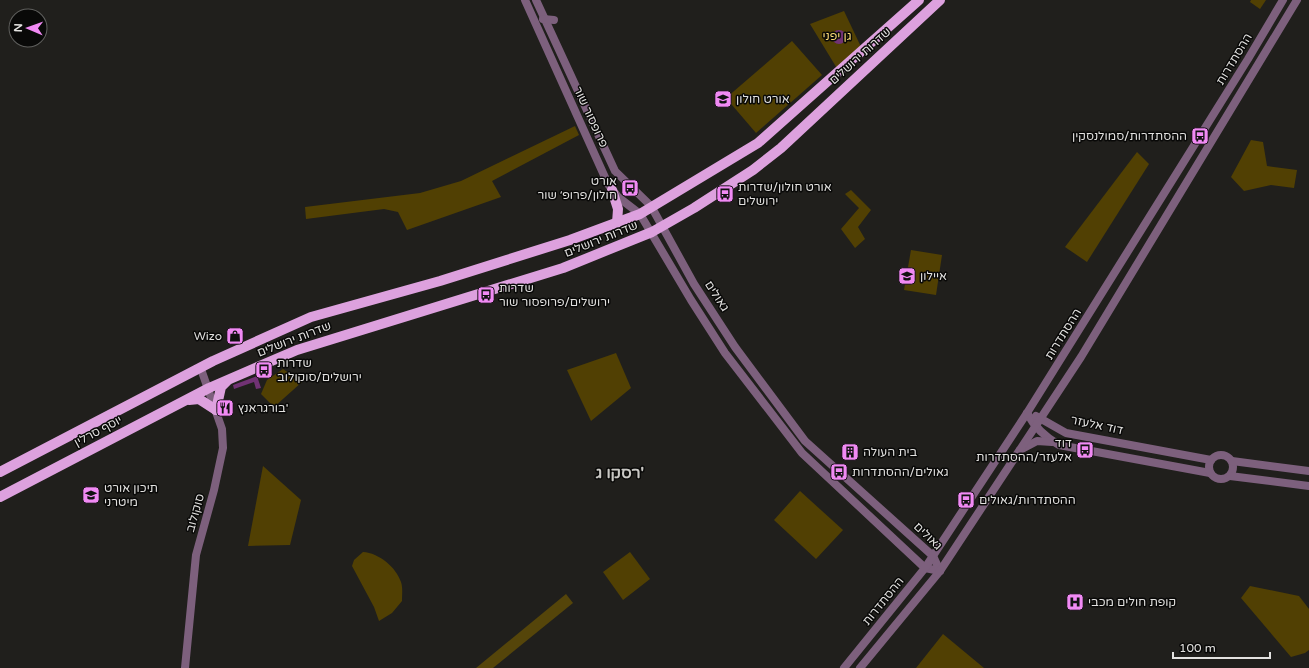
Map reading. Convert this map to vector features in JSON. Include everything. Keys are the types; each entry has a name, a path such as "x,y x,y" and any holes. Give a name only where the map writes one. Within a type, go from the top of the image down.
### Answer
{"main road":[{"name":"שדרות ירושלים","path":"201,369 213,361 311,317 440,281 570,240 640,214 758,143 919,0"},
{"name":"שדרות ירושלים","path":"209,388 297,350 563,268 664,226 753,170 776,152 940,0"},
{"path":"612,190 618,209 617,223"},
{"name":"יוסף סרלין","path":"0,472 201,369"},
{"path":"183,401 199,399 216,410 221,387 229,380"},
{"name":"יוסף סרלין","path":"0,497 209,388"}],"street":[{"name":"פרופסור שור","path":"525,0 612,190 640,214 652,232"},
{"name":"פרופסור שור","path":"536,0 543,19 615,171 651,206 664,226"},
{"name":"ההסתדרות","path":"844,668 925,568 1028,413 1248,59 1283,0"},
{"name":"ההסתדרות","path":"860,668 940,571 1081,358 1297,0"},
{"path":"543,19 554,20"},
{"name":"גאולים","path":"664,226 694,284 735,347 805,441 933,556 940,571"},
{"name":"גאולים","path":"652,232 691,300 725,353 802,453 925,568 940,571"},
{"name":"סוקולוב","path":"185,668 198,546 214,490 223,448 222,429 209,388 201,369"},
{"path":"1028,413 1035,427 1048,439 1060,445"},
{"name":"דוד אלעזר","path":"1028,413 1041,418 1066,433 1211,460 1216,455 1223,454 1232,461 1309,471"},
{"path":"1019,451 1037,441 1048,441 1060,445 1210,473 1219,479 1230,476 1309,486"},
{"path":"1210,473 1209,466 1211,460"},
{"path":"1230,476 1234,469 1232,461"}],"green space":[{"path":"1251,0 1266,0 1260,9 1250,2"},
{"name":"גן יפני","path":"844,11 862,49 838,70 810,24"},
{"path":"792,41 822,75 756,133 726,98"},
{"path":"575,126 579,135 492,181 501,197 407,230 398,212 384,209 306,219 305,207 420,193 461,181"},
{"path":"1251,140 1263,142 1267,166 1297,170 1294,188 1271,185 1244,191 1231,177"},
{"path":"1137,152 1149,164 1087,262 1065,247"},
{"path":"851,190 871,210 858,227 865,239 855,248 841,229 859,208 845,194"},
{"path":"911,250 942,255 936,295 904,290"},
{"path":"616,353 631,388 591,421 567,370"},
{"path":"283,369 302,382 274,407 261,394 267,380"},
{"path":"263,466 301,500 290,545 248,546"},
{"path":"800,491 843,530 816,559 774,520"},
{"path":"363,552 381,558 391,566 399,576 402,584 402,601 392,613 379,621 374,607 352,566 354,560"},
{"path":"630,552 650,579 623,600 603,572"},
{"path":"1250,586 1299,596 1309,609 1309,650 1305,653 1291,657 1241,598"},
{"path":"943,634 984,668 916,668"}],"shaded area":[{"path":"839,30 844,32 846,37 844,42 839,44 834,42 832,37 834,32"},
{"path":"257,376 261,388 256,389 254,382 234,389 233,385"},
{"path":"566,594 573,603 493,668 476,668"}],"place":[{"name":"אורט חולון","path":"723,99"},
{"name":"ההסתדרות/סמולנסקין","path":"1200,136"},
{"name":"אורט חולון/פרופ׳ שור","path":"630,188"},
{"name":"אורט חולון/שדרות ירושלים","path":"725,194"},
{"name":"איילון","path":"907,276"},
{"name":"שדרות ירושלים/פרופסור שור","path":"486,295"},
{"name":"Wizo","path":"235,336"},
{"name":"שדרות ירושלים/סוקולוב","path":"264,370"},
{"name":"בורגראנץ'","path":"225,408"},
{"name":"דוד אלעזר/ההסתדרות","path":"1085,450"},
{"name":"בית העולה","path":"850,452"},
{"name":"גאולים/ההסתדרות","path":"839,472"},
{"name":"תיכון אורט מיטרני","path":"91,495"},
{"name":"ההסתדרות/גאולים","path":"966,500"},
{"name":"קופת חולים מכבי","path":"1075,602"}],"district":[{"name":"רסקו ג'","path":"620,473"}]}
